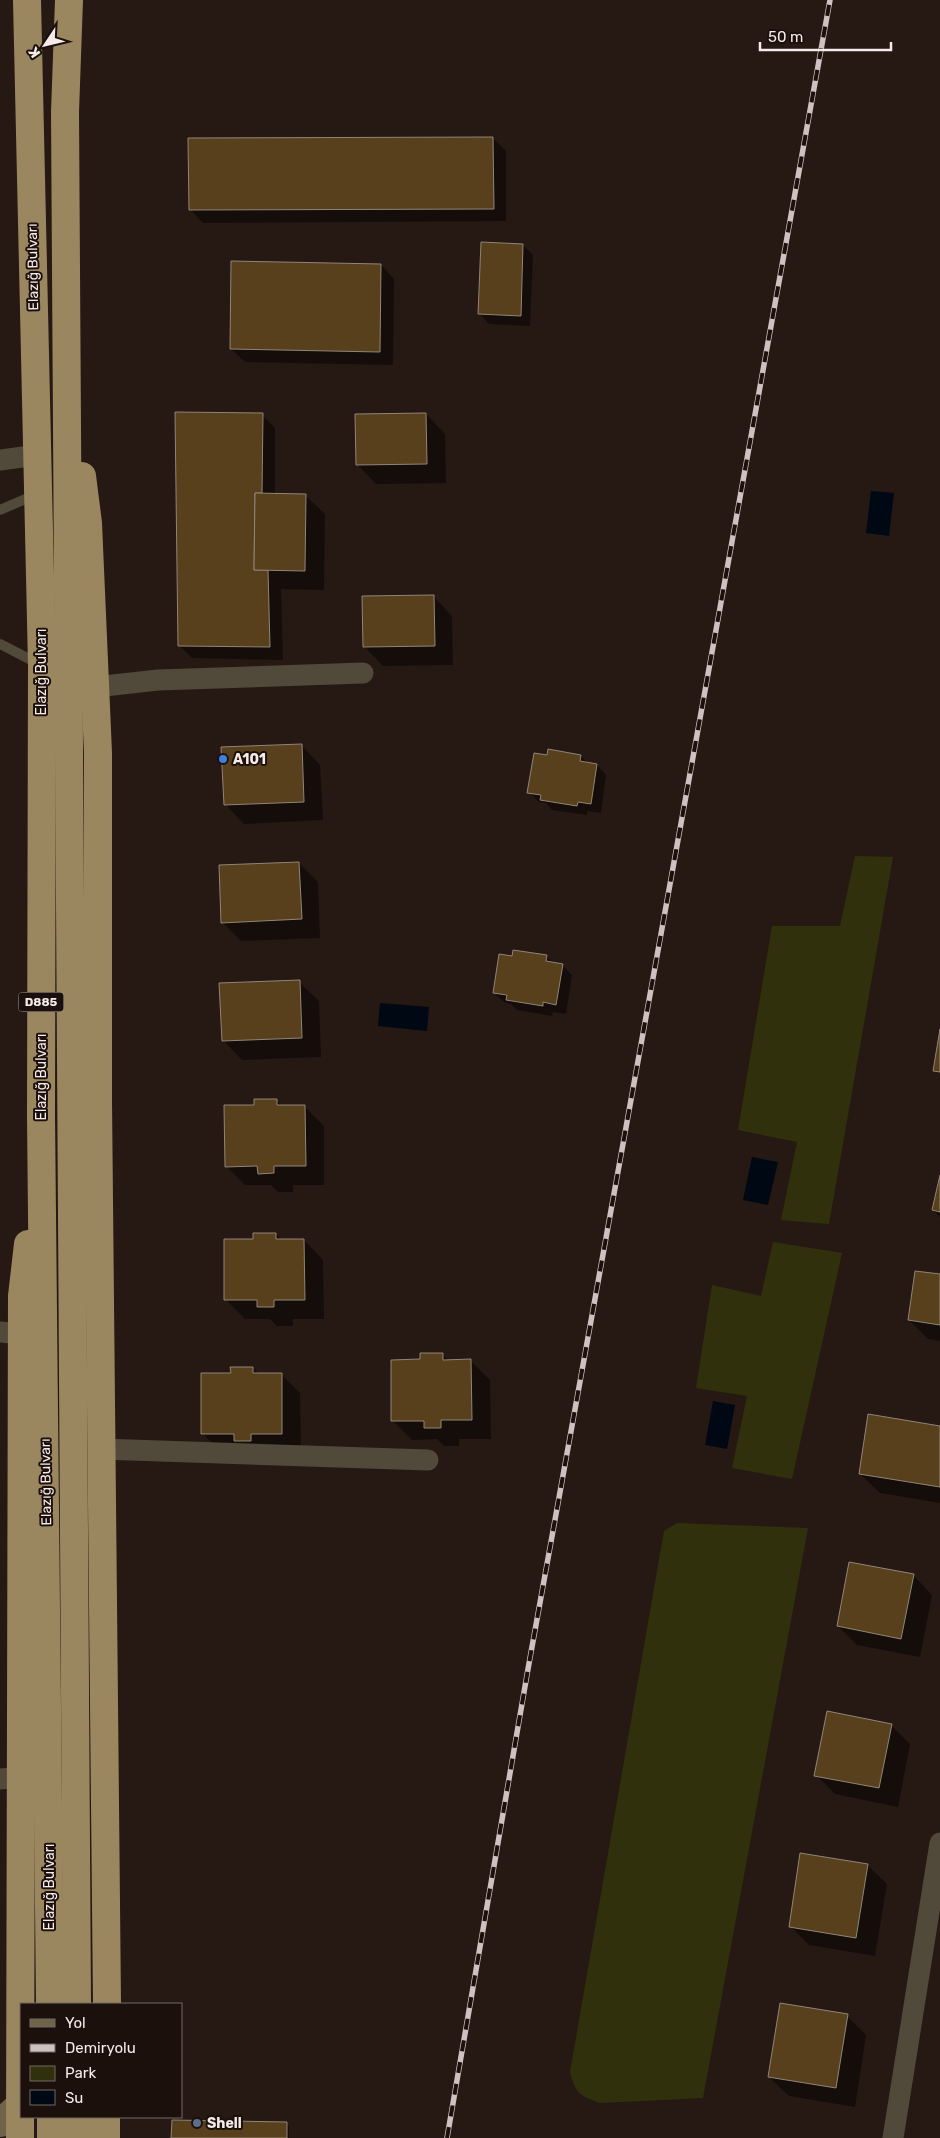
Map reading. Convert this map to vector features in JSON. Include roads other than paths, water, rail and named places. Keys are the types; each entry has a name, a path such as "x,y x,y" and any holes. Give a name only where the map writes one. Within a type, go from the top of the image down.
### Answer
{"highway":[{"name":"Elazığ Bulvarı","path":"27,0 42,665 41,1116 50,2003"},
{"name":"Elazığ Bulvarı","path":"68,0 65,112 77,2003"},
{"path":"66,334 88,523 98,752 98,1101 107,2003"},
{"path":"20,2138 11,1778 11,1333 22,1296 41,1116"},
{"path":"51,2118 51,2138"},
{"path":"78,2118 78,2138"},
{"path":"106,2118 106,2138"}],"main road":[{"path":"0,2123 20,2105"}],"street":[{"path":"0,460 37,455"},
{"path":"95,687 158,680 363,673"},
{"path":"101,1449 428,1460"},
{"path":"893,2138 940,1843"}],"lane":[{"path":"0,510 38,493"},
{"path":"0,644 42,665"}],"water":[{"path":"871,491 894,493 889,536 866,533"},
{"path":"380,1003 429,1007 427,1031 378,1026"},
{"path":"752,1157 778,1162 768,1205 743,1200"},
{"path":"713,1401 735,1405 727,1449 705,1445"}],"railway":[{"path":"447,2138 528,1669 830,0"}],"place":[{"name":"A101","path":"223,759"},
{"name":"Shell","path":"197,2123"}]}
